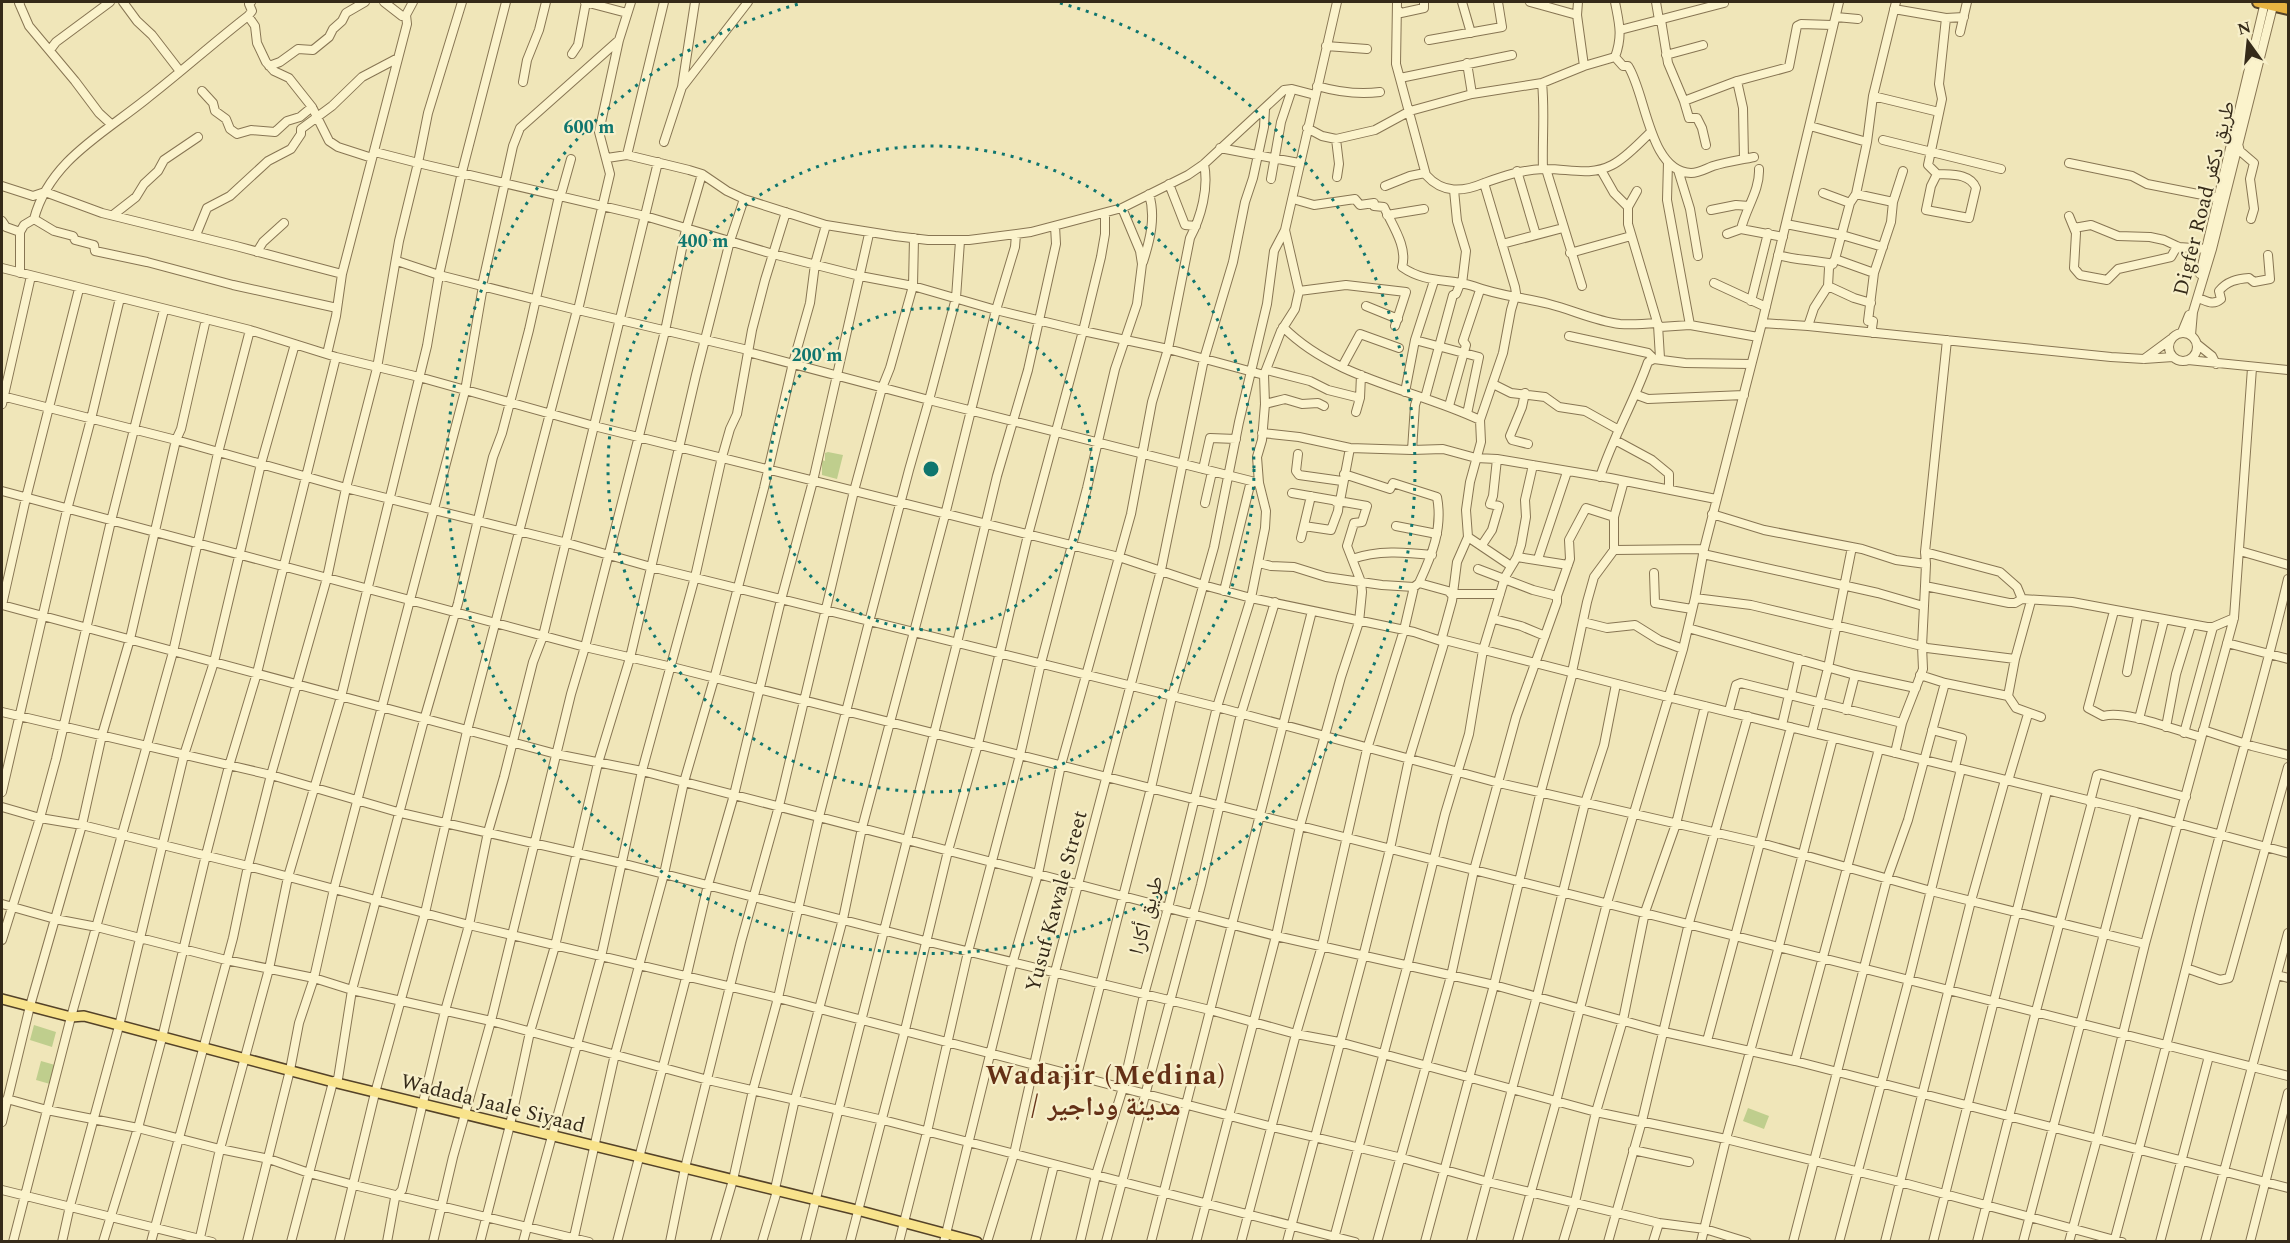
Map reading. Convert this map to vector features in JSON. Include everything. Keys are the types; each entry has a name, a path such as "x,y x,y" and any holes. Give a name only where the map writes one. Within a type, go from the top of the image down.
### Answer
{"highway":[{"path":"2267,3 2289,9"}],"main road":[{"name":"Wadada Jaale Siyaad","path":"2,999 71,1017 84,1016 375,1093 857,1210 903,1222 945,1237 977,1242"}],"street":[{"path":"20,2 29,26 99,113 111,124"},
{"path":"50,50 56,42 110,2"},
{"path":"123,2 136,21 152,35 179,70"},
{"path":"242,2 250,13"},
{"path":"251,2 249,4 250,13 260,52 274,71 289,78 312,108 329,141 333,144 645,216 773,254 860,276 913,286 996,310 1083,331 1168,349 1250,372 1265,372 1310,381 1328,390 1360,398"},
{"path":"269,66 280,62 297,49 313,50 329,37 346,13 364,2"},
{"path":"384,2 397,14 406,15"},
{"path":"103,1242 138,1128 229,766 284,566 332,355 342,274 407,24 406,15 414,2"},
{"path":"151,1242 204,1048 271,775 327,578 346,488 377,368 399,241 410,206 428,113 462,2"},
{"path":"200,1240 220,1149 269,969 288,877 342,697 419,377 462,172 506,2"},
{"path":"523,82 527,60 539,30 546,2"},
{"path":"572,54 578,45 586,2 627,13"},
{"path":"339,1242 375,1093 425,913 444,821 603,207 610,174 598,132 619,40 631,2"},
{"path":"627,155 664,2"},
{"path":"664,142 682,87 695,2"},
{"path":"682,87 748,2"},
{"path":"1077,1075 1102,984 1172,697 1214,547 1250,372 1267,304 1274,251 1285,230 1293,199 1336,2"},
{"path":"1397,6 1401,13 1424,8 1426,7 1424,2"},
{"path":"1462,2 1471,33"},
{"path":"1429,40 1502,27 1498,2"},
{"path":"1530,2 1577,15"},
{"path":"1578,2 1577,15 1584,66"},
{"path":"1615,2 1620,30 1620,43 1615,57"},
{"path":"1656,2 1666,55 1689,118 1697,118 1701,124 1706,146"},
{"path":"1517,1242 1557,1102 1607,903 1683,649 1703,551 1766,307 1839,2"},
{"path":"1960,32 1968,2"},
{"path":"1620,30 1724,3"},
{"name":"Digfer Road طريق دكفر","path":"2191,335 2191,325 2238,142 2267,3"},
{"name":"Digfer Road طريق دكفر","path":"2182,332 2190,312 2267,3"},
{"path":"1808,326 1814,308 1828,286 1829,268 1834,262 1850,203 1856,194 1867,142 1873,96 1895,5 1946,18 1964,17"},
{"path":"1397,6 1396,64 1425,173 1432,182 1440,187 1454,190 1469,189 1517,171 1601,170 1614,164 1652,132"},
{"path":"20,273 20,232 24,225 34,219 38,205 56,173 111,124 144,101 250,13"},
{"path":"1937,174 1931,186 1926,210 1969,218 1975,184 1966,177 1937,174 1928,165 1942,99 1939,84 1946,18"},
{"path":"1684,101 1737,81 1789,67 1796,28 1799,24 1858,19"},
{"path":"247,1242 269,1159 299,1023 314,978 334,889 465,391 483,286 514,139 520,128 619,40"},
{"path":"1666,55 1703,45"},
{"path":"1326,46 1367,50"},
{"path":"1400,78 1512,55"},
{"path":"1307,128 1322,136 1336,139 1375,130 1410,111 1472,94 1542,82 1615,57"},
{"path":"1615,57 1623,66 1628,66 1634,75 1661,154 1678,170 1689,173 1698,172 1711,166 1754,157"},
{"path":"196,235 207,208 230,196 268,161 291,149 302,134 301,129 332,106 362,77 398,58"},
{"path":"1467,63 1472,94"},
{"path":"1737,81 1743,108 1744,159"},
{"path":"1542,82 1545,107 1542,135 1544,169 1582,286"},
{"path":"1317,86 1336,92 1355,94 1380,92"},
{"path":"607,158 627,155 702,174 726,191 744,199 826,225 869,234 960,241 1016,234 1122,208 1204,164 1284,90 1292,89 1315,95"},
{"path":"1271,179 1281,122 1292,89"},
{"path":"201,91 213,103 216,111 226,119 230,129 237,134 251,130 275,132 287,122 300,117 312,108"},
{"path":"1873,96 1939,112"},
{"name":"Yusuf Kawale Street","path":"987,1242 1014,1154 1055,972 1161,570 1204,359 1229,279 1264,128 1265,109"},
{"path":"1810,126 1867,142"},
{"path":"113,215 136,197 144,184 158,171 164,160 198,137"},
{"path":"1336,139 1339,164 1337,177"},
{"path":"1883,140 1932,150 2001,169"},
{"path":"2238,142 2240,151 2254,163 2250,179 2254,209 2251,219"},
{"path":"1220,148 1299,164"},
{"path":"291,1242 333,1082 338,1079 352,990 455,613 476,520 529,330 559,196 571,159"},
{"path":"387,1242 395,1198 402,1190 444,1011 469,925 488,832 567,543 658,162"},
{"path":"1668,162 1667,200 1690,325"},
{"path":"2070,163 2132,176 2148,184 2218,198"},
{"path":"945,1237 1013,961 1038,874 1061,765 1131,514 1152,402 1168,349 1190,238 1196,226 1204,195 1204,164"},
{"path":"1742,230 1745,213 1760,180 1760,169"},
{"path":"1601,170 1614,193 1628,207"},
{"path":"1678,170 1690,209 1698,256"},
{"path":"1517,171 1536,235"},
{"path":"1873,333 1873,321 1868,321 1874,273 1891,222 1893,202 1903,171"},
{"path":"1385,186 1425,173"},
{"path":"434,1242 453,1157 467,1114 491,1021 533,844 639,436 665,331 686,229 702,174"},
{"path":"1287,1242 1363,957 1390,849 1409,759 1443,641 1452,601 1451,594 1457,562 1468,537 1466,510 1481,442 1480,420 1503,353 1514,298 1515,287 1484,183"},
{"path":"1169,184 1185,225 1196,226"},
{"path":"2,186 33,196 45,192 113,215 342,274"},
{"path":"1412,450 1415,405 1421,397 1439,348 1453,295 1456,294 1461,284 1466,251 1457,221 1454,190"},
{"path":"1637,191 1628,207 1627,218 1660,327 1690,325 1758,337"},
{"path":"1823,193 1850,203"},
{"path":"899,1242 968,952 1020,755 1041,663 1123,340 1137,304 1142,264 1152,220 1149,194"},
{"path":"1856,194 1893,202"},
{"path":"480,1242 510,1125 530,1032 555,946 598,763 630,658 730,242 744,199"},
{"path":"1293,199 1314,205 1355,199 1360,205 1374,203 1374,206 1384,207 1394,225 1402,252 1402,267 1434,281 1461,284 1514,298 1549,303 1589,317 1619,324 1657,322"},
{"path":"1711,210 1736,205 1749,206"},
{"path":"1122,208 1140,251 1142,264"},
{"path":"1387,215 1424,209"},
{"path":"523,1242 601,957 642,771 672,667 729,429 737,414 748,351 765,280 786,212"},
{"path":"850,1242 883,1120 948,851 978,744 1028,535 1083,331 1101,257 1105,234 1105,213"},
{"path":"2069,216 2076,233 2073,263 2075,272 2080,275 2102,280 2109,279 2118,269 2171,257 2179,248"},
{"path":"34,219 54,231 94,245 95,251 337,308"},
{"path":"2,220 6,227 20,232"},
{"path":"257,252 263,242 284,223"},
{"path":"574,1237 615,1054 664,874 684,782 714,679 768,470 793,363 810,303 815,264 826,225"},
{"path":"1786,225 1842,235 1883,247"},
{"path":"2074,228 2091,225 2113,234 2164,240 2179,248 2206,249"},
{"path":"805,1242 957,643 997,476 1040,319 1056,244 1055,226"},
{"path":"1502,243 1563,228"},
{"path":"1224,591 1255,482 1265,404 1265,372 1271,353 1295,309 1299,291 1285,230"},
{"path":"1727,234 1742,230 1783,237"},
{"path":"1751,300 1768,233"},
{"path":"617,1242 708,885 734,795 781,600 813,481 869,234"},
{"path":"762,1242 777,1191 775,1189 795,1099 843,919 862,828 945,515 996,310 1013,255 1016,234"},
{"path":"1570,253 1631,236"},
{"path":"670,1242 685,1168 779,806 854,491 913,286 914,238"},
{"path":"715,1242 733,1180 753,1090 778,998 819,817 900,503 956,298 960,241"},
{"path":"1778,255 1794,260 1834,262 1874,273"},
{"path":"2198,298 2212,304 2217,303 2221,299 2219,291 2234,280 2249,278 2254,282 2270,279 2268,255"},
{"path":"397,261 439,275 577,310 706,339 882,388 1255,482"},
{"path":"2,268 78,289 250,330 377,368 419,377 594,426 1119,557 1203,585 1251,598 1404,630 1668,698 1729,711 1923,761 2136,812 2289,854"},
{"path":"32,276 2,399 50,408 176,440 346,488 567,543 608,556 695,576 781,600 1217,707 1499,783 1761,843 1931,891 2145,944"},
{"path":"1405,392 1415,340 1434,281"},
{"path":"1714,283 1766,307"},
{"path":"1299,291 1346,285 1406,292 1397,323 1366,306"},
{"path":"1828,286 1871,303"},
{"path":"78,289 2,605 43,618 86,627 296,683 382,709 556,754 642,771 1276,936 1494,985 1664,1032 1795,1061 2289,1188"},
{"path":"1449,406 1466,345 1463,341 1465,332 1480,290"},
{"path":"2,792 67,510 92,419 120,298"},
{"path":"2,940 40,818 64,726 111,521 164,310"},
{"path":"2,1122 30,1006 82,825 102,735 130,639 206,320"},
{"path":"1657,322 1657,359"},
{"path":"1762,323 2144,359 2173,357 2182,361 2289,370"},
{"path":"1284,327 1309,350 1342,367 1405,392 1449,406 1480,420"},
{"path":"13,1242 120,836 173,652 218,453 250,330"},
{"path":"2144,359 2182,332 2191,335 2197,344 2212,356 2216,364"},
{"path":"1342,367 1360,334 1399,348"},
{"path":"1569,336 1648,352 1657,359"},
{"path":"2171,339 2169,346 2173,357"},
{"path":"1415,340 1479,357 1467,414"},
{"path":"1895,753 1902,723 1923,669 1925,552 1947,340"},
{"path":"62,1242 119,1026 184,755 214,662 261,464 295,344"},
{"path":"2188,360 2195,355 2197,344"},
{"path":"1600,477 1637,394 1648,362 1657,359 1685,363 1751,364"},
{"path":"2068,1242 2097,1139 2145,944 2234,618 2252,368"},
{"path":"1356,412 1360,398 1361,375"},
{"path":"1492,384 1511,393 1545,397 1559,407 1585,411 1619,430"},
{"path":"1525,393 1510,436 1512,440 1528,444"},
{"path":"1637,394 1648,399 1744,395"},
{"path":"1265,404 1285,399 1302,404 1318,403 1324,406"},
{"path":"1262,433 1299,437 1350,448 1443,449 1476,458 1533,465 1716,498"},
{"path":"1203,469 1210,438 1236,439"},
{"path":"1615,440 1652,460 1669,474 1669,488"},
{"path":"1304,526 1331,530 1338,511 1350,448"},
{"path":"1241,1242 1296,1034 1322,946 1367,749 1417,585 1432,555 1440,511 1437,497 1393,483 1390,489 1343,478 1299,475 1296,471 1298,454"},
{"path":"1482,545 1492,530 1499,506 1490,504 1497,459"},
{"path":"1334,1239 1469,734 1483,650 1494,619 1504,577 1517,556 1526,517 1525,501 1533,465"},
{"path":"1205,503 1212,472"},
{"path":"1538,559 1567,472"},
{"path":"1425,1242 1494,985 1595,576 1614,550 1614,517 1624,481"},
{"name":"طريق أكارا","path":"1080,1242 1096,1175 1123,1088 1144,994 1168,908 1217,707 1251,598 1264,542 1266,511 1255,482"},
{"path":"2,491 585,647 1821,956 2289,1076"},
{"path":"1196,1242 1276,936 1300,826 1324,736 1359,622 1362,592 1347,546 1353,524 1362,522 1368,506 1292,493"},
{"path":"1301,538 1311,496"},
{"path":"1377,1242 1451,976 1474,870 1534,663 1568,565 1569,540 1585,510 1590,509 1614,517"},
{"path":"1712,514 1764,530 1852,548 1896,560 1926,564"},
{"path":"1396,526 1437,534"},
{"path":"1468,537 1511,566"},
{"path":"1812,732 1828,668 1852,548"},
{"path":"1614,550 1703,551 1923,606"},
{"path":"2240,551 2289,565"},
{"path":"1352,559 1386,552 1432,555"},
{"path":"1925,552 2000,572 2017,587 2022,599"},
{"path":"1517,556 1568,565"},
{"path":"1259,563 1294,567 1326,577 1360,582 1417,585 1448,591 1451,594 1500,594"},
{"path":"1478,569 1504,577 1533,590 1557,596"},
{"path":"1654,573 1655,603 1692,609"},
{"path":"2,712 271,775 401,813 621,863 968,952 1210,1010 1296,1034 1339,1042 1596,1112 1726,1139 1900,1182 2117,1241 2166,1044 2289,579"},
{"path":"1925,586 2009,603 2016,603 2022,599 2072,602 2191,625 2213,627 2234,618"},
{"path":"1695,598 1751,605 1927,648 2015,659"},
{"path":"2031,601 2015,659 2008,696 2016,708 2041,717"},
{"path":"1106,1242 1193,914 1241,714 1275,602"},
{"path":"1151,1242 1312,611"},
{"path":"2114,611 2088,708 2103,716 2110,713 2139,719 2184,733 2202,734 2289,755"},
{"path":"2127,672 2138,616"},
{"path":"1494,619 1521,626 1545,636"},
{"path":"2139,719 2164,620"},
{"path":"1583,622 1607,628 1635,625 1659,640 1683,649"},
{"path":"2166,728 2176,674 2191,625"},
{"path":"2184,733 2213,627"},
{"path":"1688,628 1828,668 1916,688"},
{"path":"2227,643 2289,659"},
{"path":"1782,725 1799,659"},
{"path":"1846,710 1855,675"},
{"path":"1920,675 1945,683 2008,696"},
{"path":"1729,711 1738,683 1902,723"},
{"path":"1793,1242 1887,879 1908,820 1945,683"},
{"path":"1471,1242 1537,996 1585,803 1604,745 1616,684"},
{"path":"1563,1242 1596,1112 1623,1020 1645,912 1676,824 1705,706"},
{"path":"1885,1242 1971,901 2006,780 2028,714"},
{"path":"1608,1242 1642,1121 1689,923 1748,716"},
{"path":"1707,1041 1791,727"},
{"path":"1839,1242 1909,979 1958,768 1962,738 1932,730"},
{"path":"1701,1242 1726,1139 1833,738"},
{"path":"1795,1061 1821,956 1879,749"},
{"path":"2186,968 2220,980 2229,978 2289,768"},
{"path":"1977,1242 2097,776 2100,774 2186,797"},
{"path":"1933,1242 2047,791"},
{"path":"2,807 40,818 82,825 206,855 469,925 686,978 731,986 1488,1182 1659,1223 1705,1229 1747,1242"},
{"path":"2023,1242 2051,1127 2105,934 2136,812"},
{"path":"2,904 226,960 314,978 352,990 401,999 491,1021 708,1080 883,1120 1292,1224 1334,1239 1355,1242"},
{"path":"2205,1242 2289,933"},
{"path":"2277,975 2289,978"},
{"path":"2160,1242 2209,1056"},
{"path":"2250,1242 2289,1094"},
{"path":"7,1099 269,1159 354,1185 589,1242"},
{"path":"1633,1150 1689,1162"},
{"path":"1035,1242 1054,1165"},
{"path":"2,1190 212,1242"},
{"path":"1653,1242 1659,1223"}],"green space":[{"path":"825,453 843,455 837,479 822,475 822,460 825,461"},
{"path":"34,1025 56,1032 52,1047 30,1040"},
{"path":"41,1061 55,1065 50,1084 36,1080"},
{"path":"1748,1108 1769,1116 1764,1129 1743,1121"}],"district":[{"name":"Wadajir (Medina) / مدينة وداجير","path":"1106,1090"}]}
